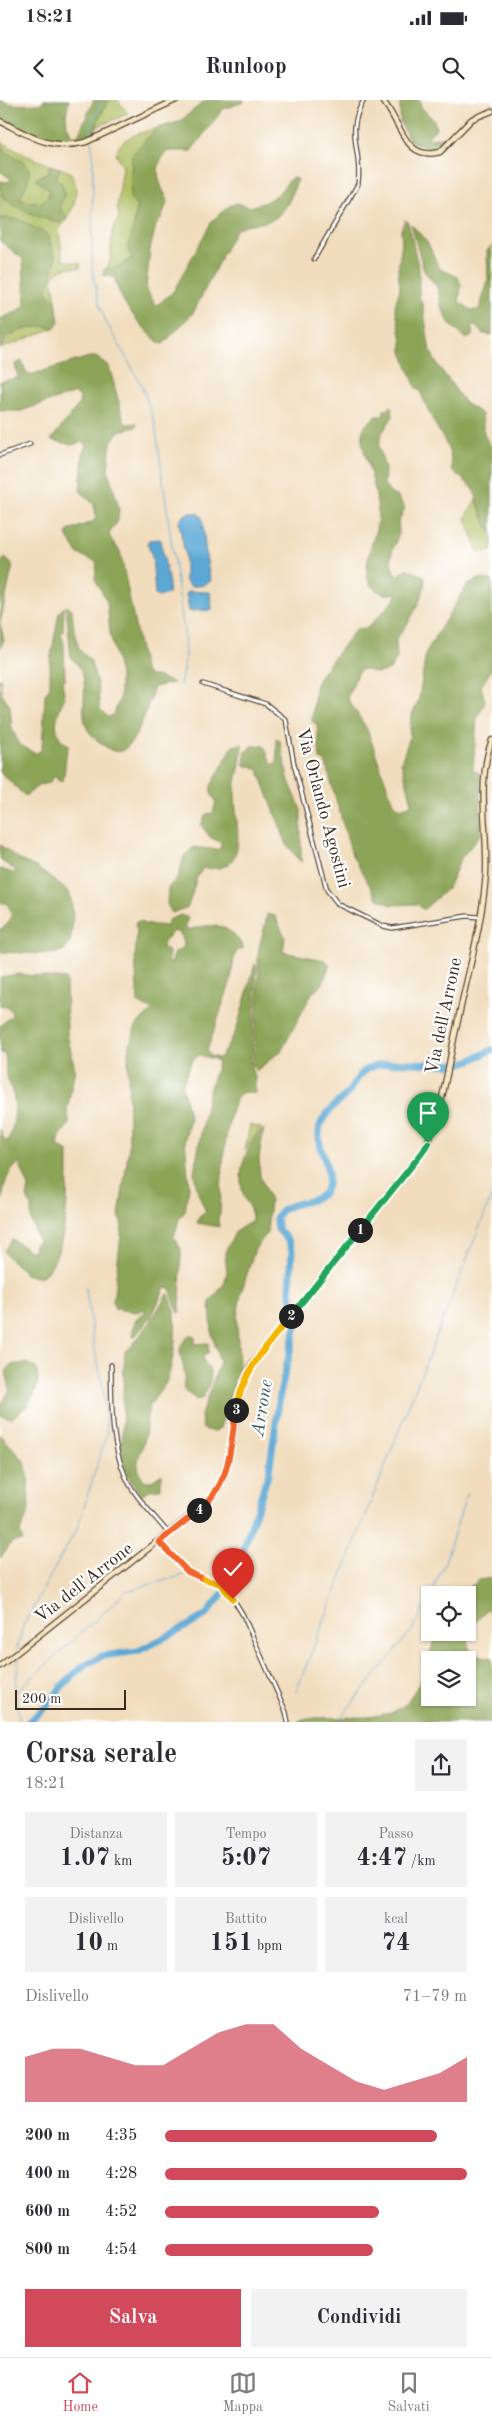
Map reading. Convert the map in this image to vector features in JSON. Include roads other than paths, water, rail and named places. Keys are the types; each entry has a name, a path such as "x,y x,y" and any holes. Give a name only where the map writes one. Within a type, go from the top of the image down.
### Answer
{"street":[{"path":"0,121 46,143 74,145 86,142 176,100"},
{"path":"314,259 358,184 359,170 354,121 364,100"},
{"path":"382,100 408,145 425,153 440,152 472,118 492,111"},
{"path":"0,455 30,444"},
{"name":"Via Orlando Agostini","path":"203,684 266,704 286,720 294,764 327,890 334,901 383,926 392,928 469,915 480,917"},
{"name":"Via dell'Arrone","path":"0,1666 169,1534 205,1505 217,1492 225,1474 239,1397 244,1380 254,1361 422,1153 433,1129 480,917 486,871 484,771 492,740"},
{"path":"111,1365 113,1429 118,1456 132,1488 169,1534"},
{"path":"159,1542 191,1574 219,1583 232,1597 243,1615 286,1712 288,1722"}],"water":[{"path":"189,513 197,513 202,517 206,557 211,581 201,586 190,586 185,580 185,555 179,522 183,516"},
{"path":"160,539 169,583 168,594 158,597 155,595 152,556 147,543 149,540"},
{"path":"189,591 210,592 212,610 189,611 186,593"}],"waterway":[{"path":"102,100 90,130 93,155 92,268 99,304 106,322 141,384 155,423 184,632 185,660 180,685"},
{"name":"Arrone","path":"28,1722 47,1706 62,1686 83,1666 102,1656 138,1651 193,1623 207,1614 222,1594 233,1588 237,1582 243,1550 269,1472 280,1394 297,1322 290,1292 292,1250 289,1242 278,1229 276,1219 280,1212 286,1208 316,1199 326,1189 328,1173 319,1134 320,1126 325,1117 347,1094 360,1075 375,1066 398,1063 457,1064 492,1050"},
{"path":"296,1692 492,1195"},
{"path":"17,1649 23,1626 78,1526 107,1433 102,1380 94,1347 86,1288"},
{"path":"434,1586 444,1565 467,1493"},
{"path":"15,1693 126,1591 184,1575"},
{"path":"337,1722 412,1630 421,1613"},
{"path":"19,1655 15,1693 20,1722"}]}
